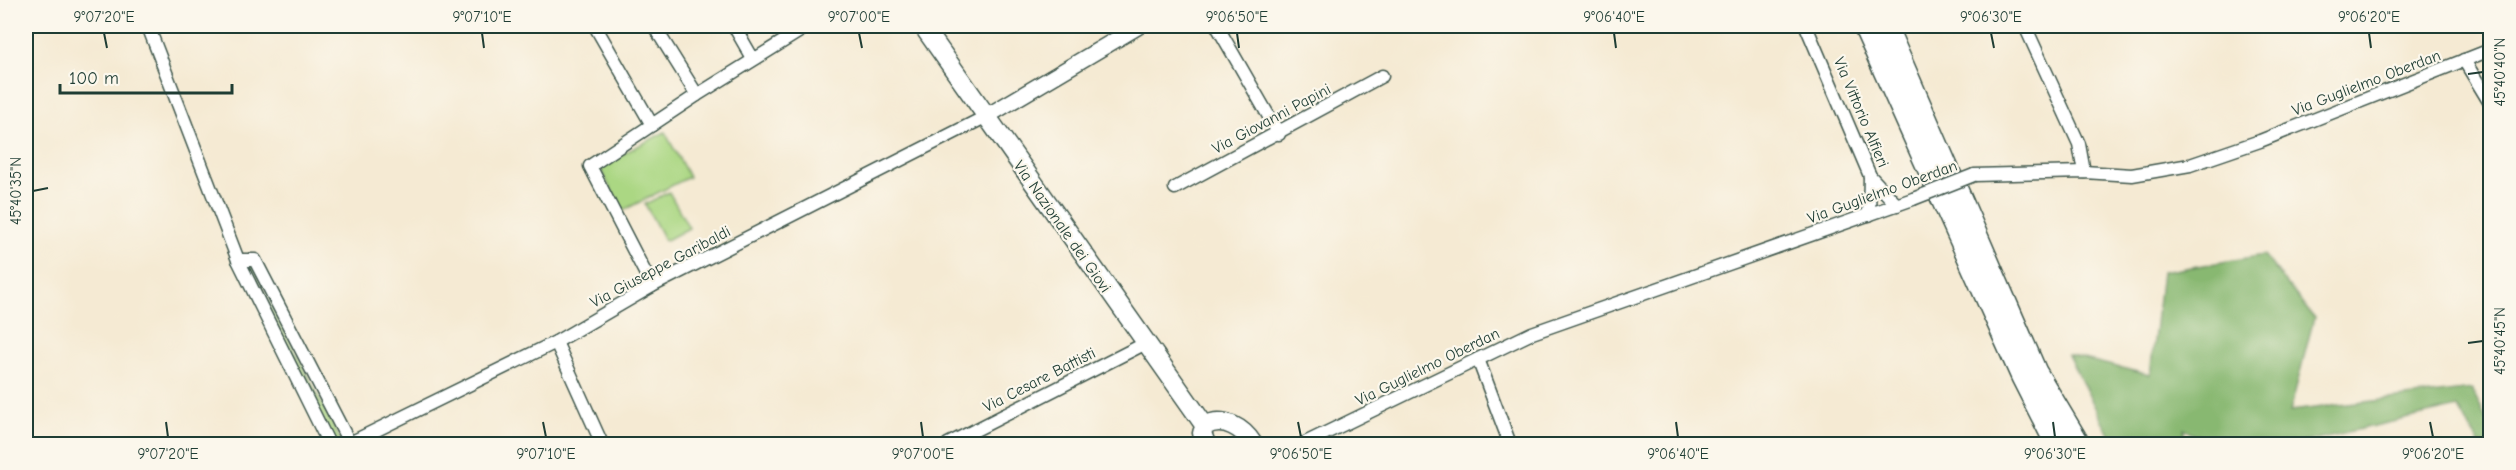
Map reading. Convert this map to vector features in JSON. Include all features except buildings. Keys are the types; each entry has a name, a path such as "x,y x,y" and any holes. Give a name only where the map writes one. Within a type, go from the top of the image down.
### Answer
{"highway":[{"path":"1864,26 2022,377 2056,444"},
{"path":"1886,26 2036,372 2079,444"}],"main road":[{"name":"Via Nazionale dei Giovi","path":"923,26 1146,343 1204,439"},
{"name":"Via Nazionale dei Giovi","path":"1204,439 1211,422 1226,423 1242,430 1253,444"}],"street":[{"path":"148,26 238,260 329,444"},
{"path":"594,26 652,125"},
{"path":"654,26 697,95"},
{"path":"734,26 753,58"},
{"path":"652,286 590,166 753,58 808,26"},
{"path":"987,116 1139,26"},
{"path":"1217,26 1279,134"},
{"name":"Via Vittorio Alfieri","path":"1806,26 1870,176 1897,205"},
{"path":"2025,26 2079,144 2084,172"},
{"name":"Via Guglielmo Oberdan","path":"1304,444 1532,333 1897,205 1974,175 2084,172 2132,175 2190,165 2227,153 2490,50"},
{"path":"2464,60 2490,103"},
{"name":"Via Giovanni Papini","path":"1175,188 1279,134 1382,76"},
{"name":"Via Giuseppe Garibaldi","path":"349,444 556,342 652,286 987,116"},
{"path":"1869,215 1870,176"},
{"path":"238,260 255,260 349,444"},
{"path":"556,342 602,444"},
{"name":"Via Cesare Battisti","path":"948,444 1146,343"},
{"path":"1478,359 1510,444"}],"green space":[{"path":"665,132 689,177 622,211 599,166"},
{"path":"669,192 689,228 665,241 645,204"},
{"path":"2264,255 2314,318 2290,411 2472,389 2490,428 2490,444 2479,444 2458,407 2295,444 2217,444 2184,429 2185,444 2114,444 2068,355 2150,375 2162,272"},
{"path":"251,264 342,443 335,444 246,266"}]}
